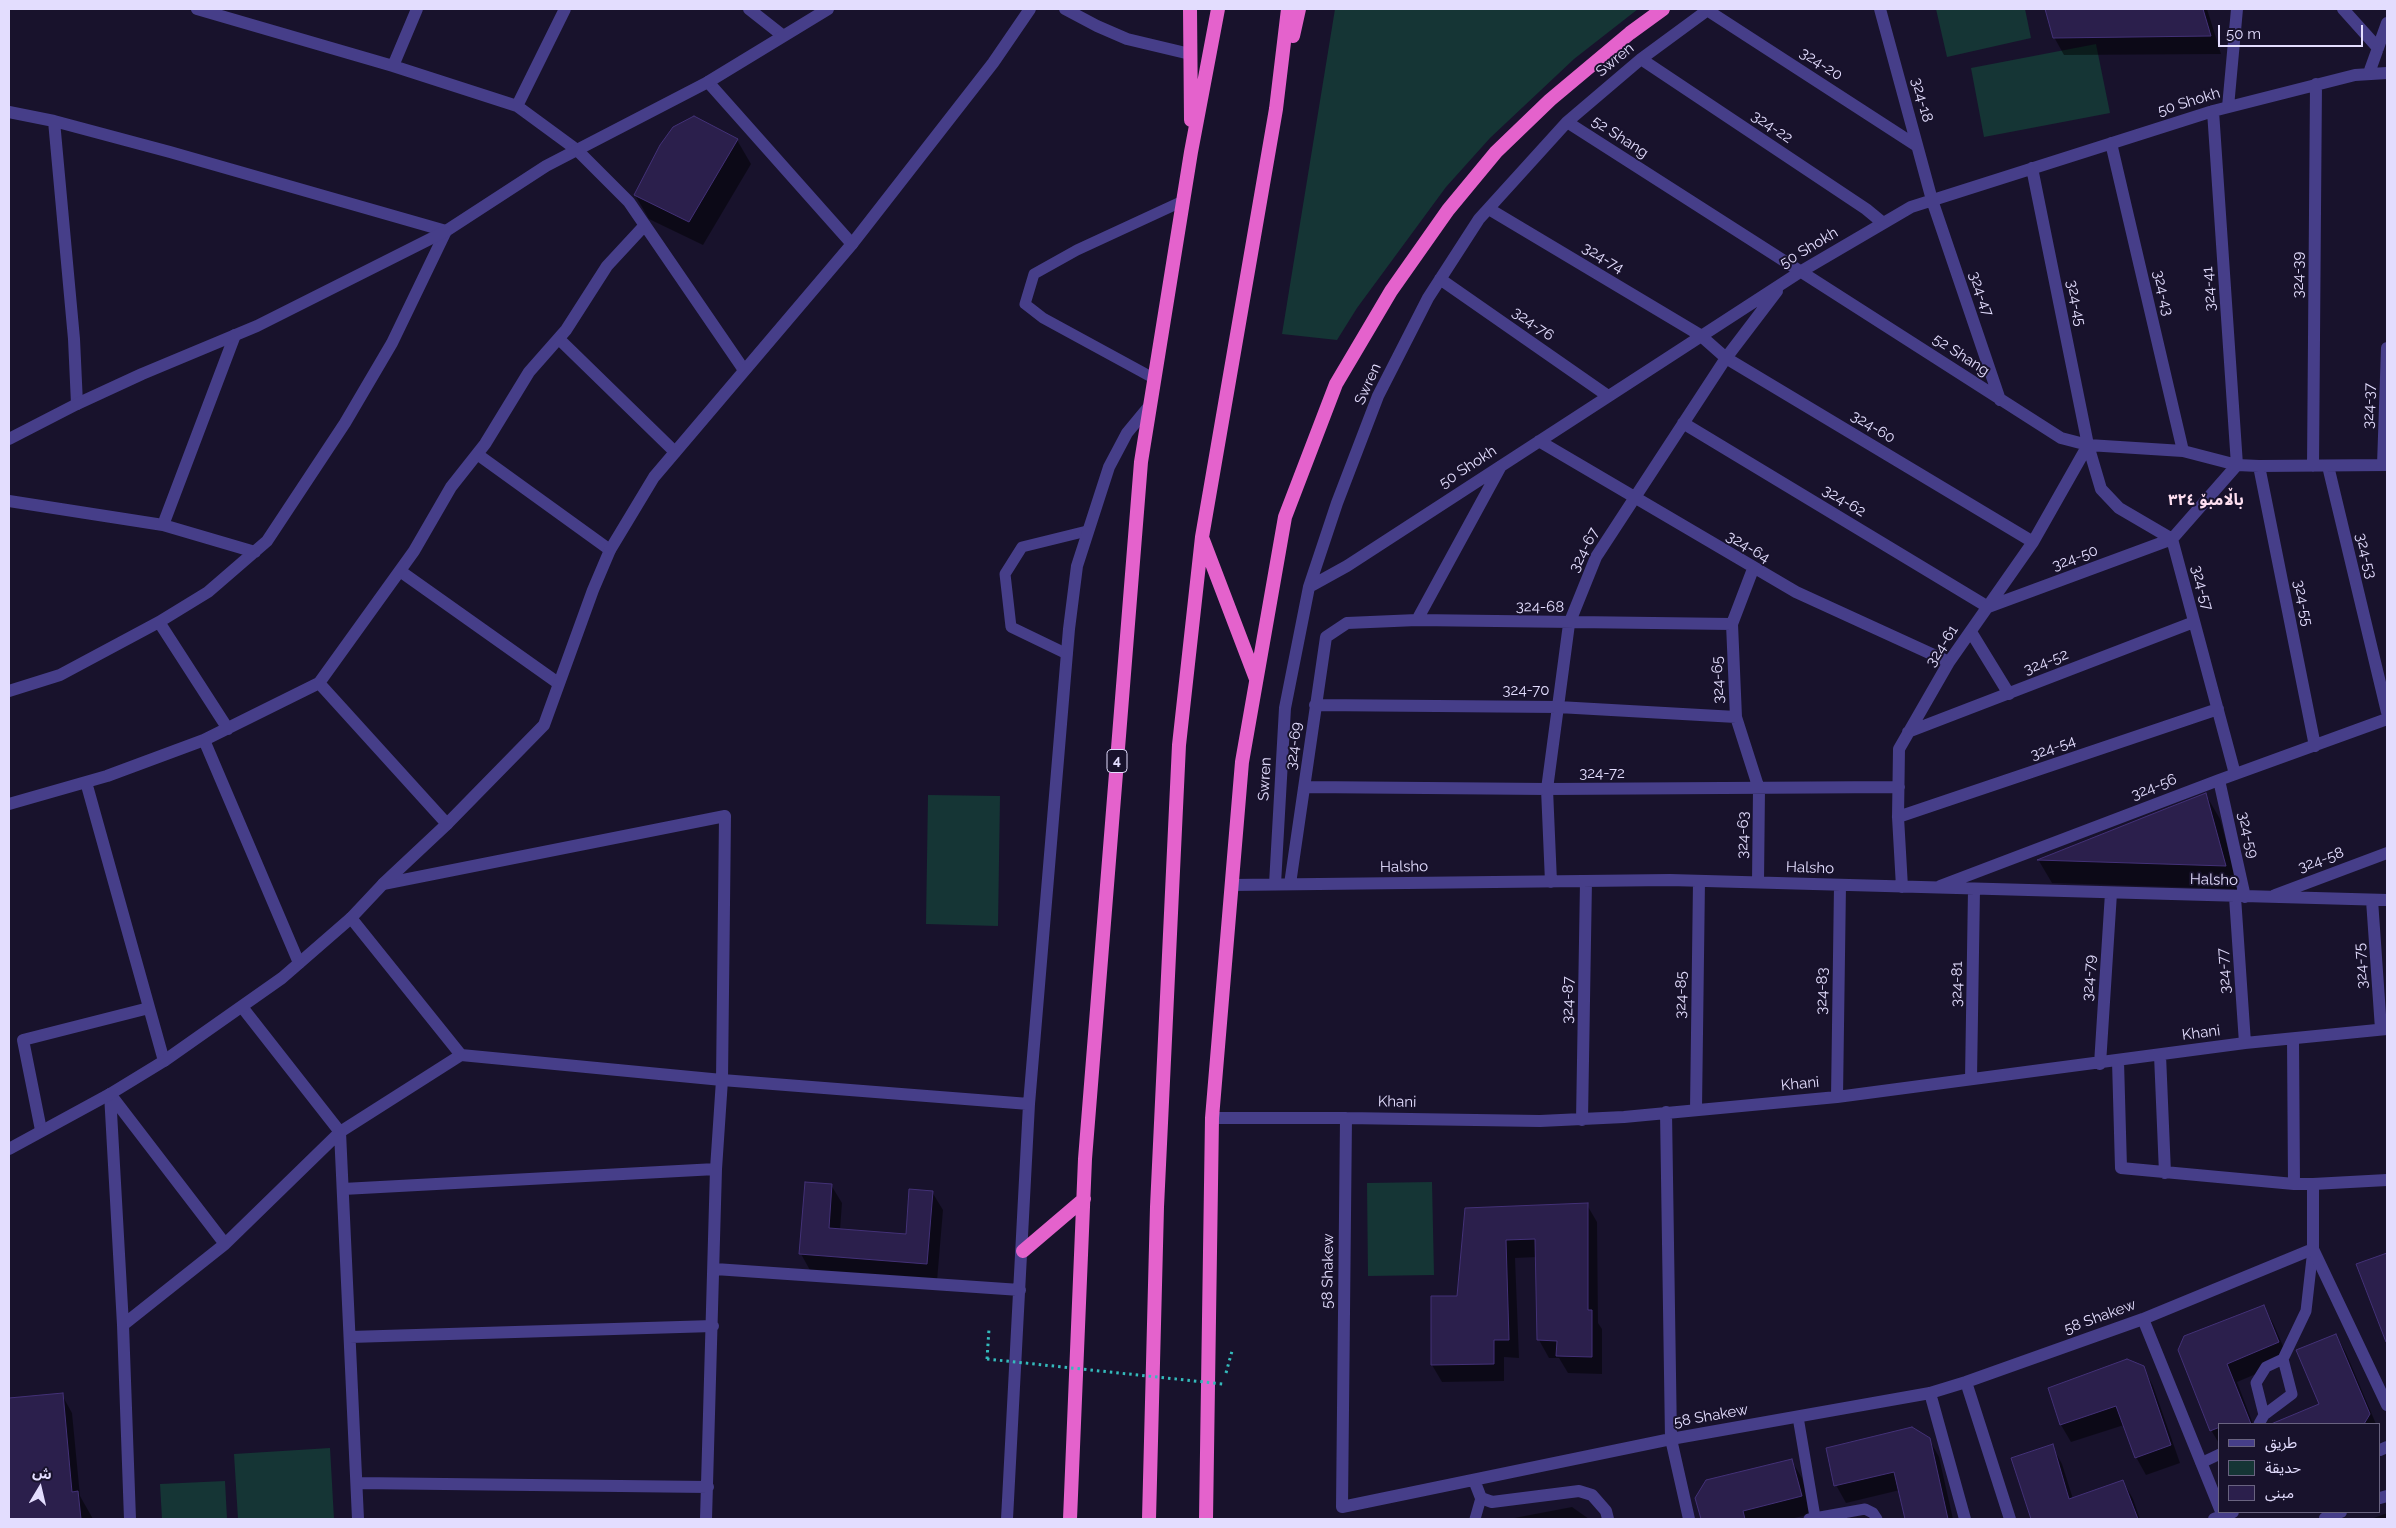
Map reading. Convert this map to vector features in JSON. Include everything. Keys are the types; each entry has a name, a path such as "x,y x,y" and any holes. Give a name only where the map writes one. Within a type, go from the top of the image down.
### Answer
{"highway":[{"path":"1190,9 1191,152"},
{"name":"4","path":"1070,1519 1084,1198 1141,462 1191,152 1218,9"},
{"path":"1149,1519 1157,1207 1179,745 1202,537 1276,109 1288,9"},
{"path":"1276,109 1299,9"},
{"path":"1206,1519 1212,1118 1242,762 1285,517 1336,384 1391,291 1448,210 1496,152 1550,100 1630,32 1663,9"},
{"path":"1202,537 1256,679"},
{"path":"1023,1250 1084,1198"}],"street":[{"path":"197,9 393,66 517,106 577,150 629,202 744,370"},
{"path":"393,66 417,9"},
{"path":"517,106 565,9"},
{"path":"749,9 782,35"},
{"path":"9,439 77,404 235,335 446,231 546,166 708,82 782,35 828,9"},
{"path":"9,1149 110,1094 164,1061 282,978 351,918 383,884 448,824 544,725 558,683 610,550 654,477 852,244 993,63 1030,9"},
{"path":"1065,9 1127,39 1190,54"},
{"name":"324-20","path":"1708,9 1917,146"},
{"name":"Swren","path":"1275,884 1286,708 1309,587 1337,503 1378,396 1428,298 1488,209 1566,122 1641,59 1708,9"},
{"name":"324-18","path":"1880,9 1932,200"},
{"path":"2228,107 2237,9"},
{"path":"2343,9 2378,48"},
{"path":"2369,73 2387,23"},
{"name":"324-22","path":"1641,59 1866,209 1883,223"},
{"name":"50 Shokh","path":"1309,587 1347,566 1700,335 1800,272 1911,207 2228,107 2316,84 2369,73 2387,73"},
{"path":"708,82 852,244"},
{"name":"324-39","path":"2313,466 2316,84"},
{"name":"324-41","path":"2214,111 2237,465"},
{"path":"9,112 54,121 170,152 446,231"},
{"path":"54,121 74,339 77,404"},
{"name":"52 Shang","path":"1566,122 2061,438 2088,445 2183,451 2237,465 2385,465"},
{"name":"324-43","path":"2112,143 2183,451"},
{"name":"324-45","path":"2032,168 2088,445"},
{"name":"324-47","path":"1932,200 2000,400"},
{"name":"324-74","path":"1488,209 1700,335"},
{"path":"9,804 86,782 204,740 319,683 414,551 451,487 477,454 529,372 566,330 607,266 645,225"},
{"path":"9,691 60,675 159,622 208,592 267,542 345,423 392,343 446,231"},
{"name":"324-76","path":"1440,279 1608,396"},
{"name":"324-67","path":"1551,882 1547,790 1569,624 1596,557 1726,358 1784,283"},
{"path":"162,525 235,335"},
{"name":"324-60","path":"1700,335 1726,358 2033,542"},
{"path":"559,339 675,452"},
{"name":"324-37","path":"2385,465 2387,348"},
{"path":"1007,1519 1030,1104 1067,654 1077,566 1109,467 1127,433 1151,404"},
{"name":"324-62","path":"1684,423 1988,607"},
{"name":"324-64","path":"1539,441 1753,569 1796,592 1949,662"},
{"path":"2088,445 2101,489 2119,508 2172,539 2237,465"},
{"name":"324-61","path":"1902,887 1898,817 1899,749 1949,662 2033,542 2088,445"},
{"path":"477,454 610,550"},
{"path":"1417,620 1502,464"},
{"name":"324-55","path":"2259,466 2315,746"},
{"name":"324-53","path":"2328,466 2387,712"},
{"path":"9,501 162,525 255,552"},
{"name":"324-50","path":"1988,607 2172,539"},
{"name":"324-57","path":"2172,539 2235,774"},
{"name":"324-65","path":"1753,569 1732,624 1736,718 1759,789"},
{"path":"400,571 558,683"},
{"name":"324-68","path":"1347,623 1417,620 1569,624 1732,624"},
{"path":"159,622 228,729"},
{"name":"324-52","path":"1908,732 2194,622"},
{"name":"324-69","path":"1290,884 1326,637 1347,623"},
{"path":"1971,632 2009,694"},
{"path":"319,683 448,824"},
{"name":"324-70","path":"1315,705 1558,707 1736,718"},
{"name":"324-54","path":"1898,817 2218,709"},
{"name":"324-56","path":"1932,888 2387,719"},
{"path":"204,740 299,963"},
{"name":"324-59","path":"2219,780 2240,897"},
{"path":"86,782 164,1061"},
{"name":"324-72","path":"1305,787 1547,790 1899,787"},
{"name":"324-63","path":"1758,882 1759,789"},
{"path":"383,884 725,816 722,1080 716,1169 715,1270 706,1519"},
{"name":"324-58","path":"2267,898 2387,853"},
{"name":"324-87","path":"1582,1120 1586,881"},
{"name":"Halsho","path":"1231,885 1699,881 2387,900"},
{"name":"324-85","path":"1696,1109 1699,881"},
{"name":"324-83","path":"1837,1097 1840,885"},
{"name":"324-81","path":"1971,1080 1974,889"},
{"name":"324-79","path":"2100,1064 2111,893"},
{"name":"324-77","path":"2240,897 2246,1043"},
{"name":"324-75","path":"2372,900 2384,1029"},
{"path":"351,918 461,1055"},
{"path":"242,1007 340,1132 358,1519"},
{"path":"42,1130 22,1040 149,1008"},
{"name":"Khani","path":"1212,1118 1582,1120 1837,1097 2100,1064 2246,1043 2384,1029"},
{"path":"2293,1038 2294,1184"},
{"path":"123,1325 225,1244 340,1132 461,1055 722,1080 1030,1104"},
{"path":"2160,1055 2165,1173"},
{"path":"2118,1061 2121,1168 2294,1184 2387,1180"},
{"path":"110,1094 225,1244"},
{"path":"110,1094 123,1325 130,1519"},
{"path":"1666,1112 1671,1439 1689,1519"},
{"name":"58 Shakew","path":"1346,1118 1341,1513 1474,1480 1671,1439 1930,1393 2143,1319 2313,1249"},
{"path":"343,1189 716,1169"},
{"path":"2313,1184 2313,1249 2387,1406"},
{"path":"715,1270 1020,1290"},
{"path":"2143,1319 2218,1504"},
{"path":"350,1337 713,1326"},
{"path":"1966,1382 2010,1519"},
{"path":"1930,1393 1965,1519"},
{"path":"1474,1480 1481,1498 1492,1502 1579,1491 1592,1495 1606,1511 1608,1519"},
{"path":"357,1483 708,1488"},
{"path":"2325,1519 2339,1513"}],"lane":[{"path":"1155,379 1043,318 1025,304 1034,274 1077,250 1183,201"},
{"path":"1067,654 1011,627 1005,574 1022,547 1087,531"},
{"path":"2262,1420 2256,1383 2266,1367 2283,1359 2306,1311 2313,1249"},
{"path":"2262,1420 2292,1394 2283,1359"},
{"path":"1798,1417 1812,1518 1865,1509 1873,1513 1877,1519"},
{"path":"2201,1464 2218,1455"},
{"path":"1476,1519 1481,1498"}],"path":[{"path":"989,1329 987,1359 1224,1384 1232,1351"}],"green space":[{"path":"1335,9 1638,9 1574,59 1490,138 1446,187 1357,308 1337,340 1282,334"},
{"path":"1936,9 2025,9 2031,38 1947,57"},
{"path":"2096,44 2110,113 1984,137 1971,68"},
{"path":"928,795 1000,796 998,926 926,924"},
{"path":"1432,1182 1434,1275 1368,1276 1367,1183"},
{"path":"330,1448 334,1519 238,1519 234,1454"},
{"path":"225,1481 227,1519 162,1519 160,1484"}],"building":[{"path":"2045,9 2203,9 2211,36 2053,38"},
{"path":"694,116 738,139 689,222 634,195 660,145 673,127"},
{"path":"2206,793 2226,866 2037,860 2170,807"},
{"path":"805,1182 832,1184 829,1228 906,1234 909,1189 933,1191 927,1264 799,1254"},
{"path":"1588,1203 1588,1310 1592,1310 1592,1357 1556,1356 1557,1341 1537,1340 1535,1239 1506,1240 1509,1340 1494,1340 1494,1364 1431,1365 1431,1296 1457,1296 1465,1208"},
{"path":"2387,1253 2387,1342 2386,1342 2356,1264"},
{"path":"2264,1305 2279,1342 2227,1364 2251,1423 2218,1423 2218,1428 2210,1431 2178,1350 2184,1336"},
{"path":"2336,1334 2370,1414 2365,1423 2273,1423 2319,1404 2296,1350"},
{"path":"2127,1359 2144,1366 2171,1445 2135,1458 2116,1406 2060,1425 2048,1388"},
{"path":"63,1393 72,1492 78,1491 81,1519 9,1519 9,1398"},
{"path":"1912,1427 1930,1438 1948,1519 1905,1519 1894,1472 1834,1486 1826,1448"},
{"path":"2053,1444 2069,1499 2123,1480 2138,1519 2031,1519 2011,1458"},
{"path":"1792,1459 1802,1496 1743,1511 1745,1519 1701,1519 1695,1498 1706,1480"}],"district":[{"name":"باڵامبۆ ٣٢٤","path":"2206,500"}]}
